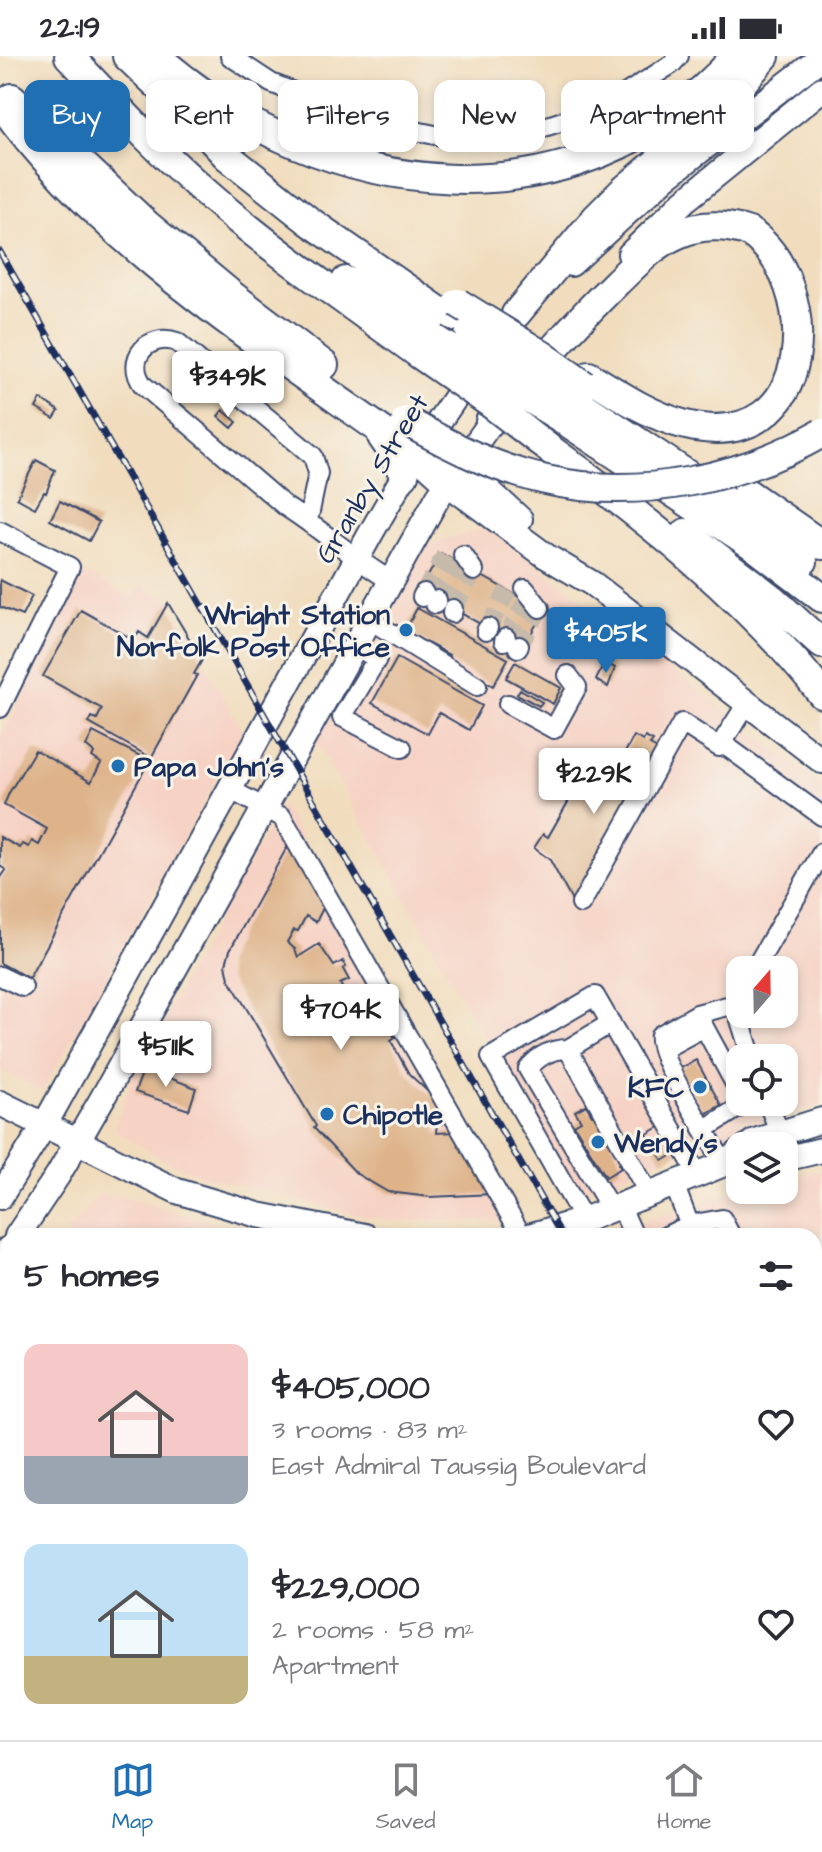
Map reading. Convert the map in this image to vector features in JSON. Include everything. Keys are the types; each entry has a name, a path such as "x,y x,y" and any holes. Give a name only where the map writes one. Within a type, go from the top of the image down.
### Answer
{"highway":[{"path":"69,56 168,158 244,224 372,296 440,328 570,412 822,598"},
{"path":"127,56 181,107 300,200 440,328 490,412"},
{"path":"156,56 172,71 236,114 301,146 387,172 429,179 486,180 549,169 611,149 670,116 736,56"},
{"path":"516,314 596,218 623,191 720,109 765,56"},
{"path":"0,87 146,224 202,272 353,387 455,448 532,476 576,485 618,487 669,484 747,468 822,433"},
{"path":"0,102 27,140 136,246 192,293 369,421 394,454 415,458"},
{"path":"714,226 737,228 765,239 788,256 810,291 817,321 812,361 804,383 783,408 759,420 730,428 710,429 685,424 634,404 570,412 490,412 650,250 675,235 714,226"},
{"path":"440,328 542,355 618,497 753,615 822,694"},
{"path":"570,412 822,545"},
{"path":"570,412 725,500 822,578"},
{"path":"570,412 710,551 771,598 822,644"}],"main road":[{"name":"Granby Street","path":"0,1197 44,1126 415,458 516,314 666,177 822,57"},
{"path":"22,1228 77,1142 273,812 391,581 490,412 596,285 684,201 822,89"},
{"path":"415,458 453,475 564,551 593,584 822,761"},
{"path":"0,1103 177,1191 322,1228"},
{"path":"798,1139 822,1120"},
{"path":"798,1150 822,1150"},
{"path":"558,1228 726,1163"},
{"path":"274,1218 287,1228"}],"street":[{"path":"230,56 271,83 337,109 401,128 478,138 538,129 603,108 672,64 679,56"},
{"path":"308,521 318,473 313,456 177,342 163,339 147,345 139,354 135,366 136,376 143,385 281,502 357,560 391,581"},
{"path":"0,531 70,567 0,708"},
{"path":"370,620 477,686"},
{"path":"356,646 377,659 342,717 402,748"},
{"path":"508,704 554,729 577,687 568,675"},
{"path":"581,904 682,723 719,747 748,702"},
{"path":"722,743 822,816"},
{"path":"229,789 273,812 517,1228"},
{"path":"762,956 822,852"},
{"path":"0,976 23,987"},
{"path":"584,1220 491,1057 595,996 698,1174"},
{"path":"726,1006 701,1020 660,1035 659,1046 705,1129 726,1151"},
{"path":"701,1020 726,1067"},
{"path":"611,1023 568,1049 556,1049 534,1060 528,1069 629,1228"},
{"path":"568,1049 649,1194"},
{"path":"705,1129 726,1116"},
{"path":"674,1184 691,1228"},
{"path":"700,1228 722,1219 727,1228"}],"shaded area":[{"path":"489,527 822,786 822,1104 798,1111 798,1044 726,1044 726,1116 781,1116 726,1132 726,1135 574,1195 316,741 428,544"},
{"path":"83,571 132,598 141,584 169,601 243,732 43,1091 0,1070 0,740"},
{"path":"282,804 517,1212 499,1221 391,1221 349,1213 202,1176 164,1161 114,1129 139,1060"},
{"path":"822,1171 822,1228 623,1228 726,1195 726,1204 798,1204 798,1175"},
{"path":"99,1194 123,1196 225,1228 71,1228"}],"building":[{"path":"41,399 59,411 54,419 36,408"},
{"path":"223,410 237,422 232,428 218,416"},
{"path":"36,460 55,470 46,493 35,508 17,498"},
{"path":"60,501 99,522 89,541 50,520"},
{"path":"441,553 544,611 523,648 420,590"},
{"path":"0,580 32,596 22,616 0,607"},
{"path":"168,603 202,660 194,674 197,675 29,978 26,977 0,963 0,879 6,870 0,866 0,837 20,848 23,844 29,847 32,841 39,845 47,829 4,805 9,793 35,750 91,782 101,763 92,757 94,753 86,746 93,732 146,759 148,756 89,723 92,717 97,719 102,709 43,676 81,610 134,640 139,632 148,638"},
{"path":"417,608 508,659 493,686 446,660 449,655 405,631"},
{"path":"397,658 482,706 469,730 439,713 428,734 372,703"},
{"path":"515,662 561,688 553,704 506,678"},
{"path":"605,662 615,668 608,687 596,680"},
{"path":"520,689 542,702 539,706 517,694"},
{"path":"634,736 643,741 645,737 653,741 650,745 659,750 573,903 550,860 534,848 543,834 548,837 587,769 591,767 611,778"},
{"path":"290,842 325,904 316,922 306,916 287,942 298,957 319,944 334,966 343,961 346,967 343,969 349,980 340,984 364,1024 382,1014 395,1038 391,1041 409,1074 439,1102 438,1112 444,1114 443,1124 437,1123 436,1133 456,1132 492,1194 430,1197 388,1192 357,1174 314,1128 316,1126 229,979 226,964 230,950"},
{"name":"KFC","path":"696,1060 721,1105 705,1114 679,1069"},
{"path":"144,1068 196,1088 189,1110 135,1092"},
{"name":"Wendy's","path":"586,1105 592,1115 599,1114 621,1162 621,1168 606,1177 574,1125 581,1121 575,1111"},
{"path":"663,1125 678,1152 663,1161 647,1134"}],"tunnel":[{"path":"424,593 445,555"},
{"path":"437,600 458,562"},
{"path":"453,609 474,571"},
{"path":"488,628 508,590"},
{"path":"506,638 526,601"},
{"path":"519,646 540,608"}],"railway":[{"path":"0,252 557,1228"}],"place":[{"name":"Wright Station Norfolk Post Office","path":"406,630"},
{"name":"Papa John's","path":"118,766"},
{"name":"KFC","path":"700,1087"},
{"name":"Chipotle","path":"327,1114"},
{"name":"Wendy's","path":"598,1142"}]}
